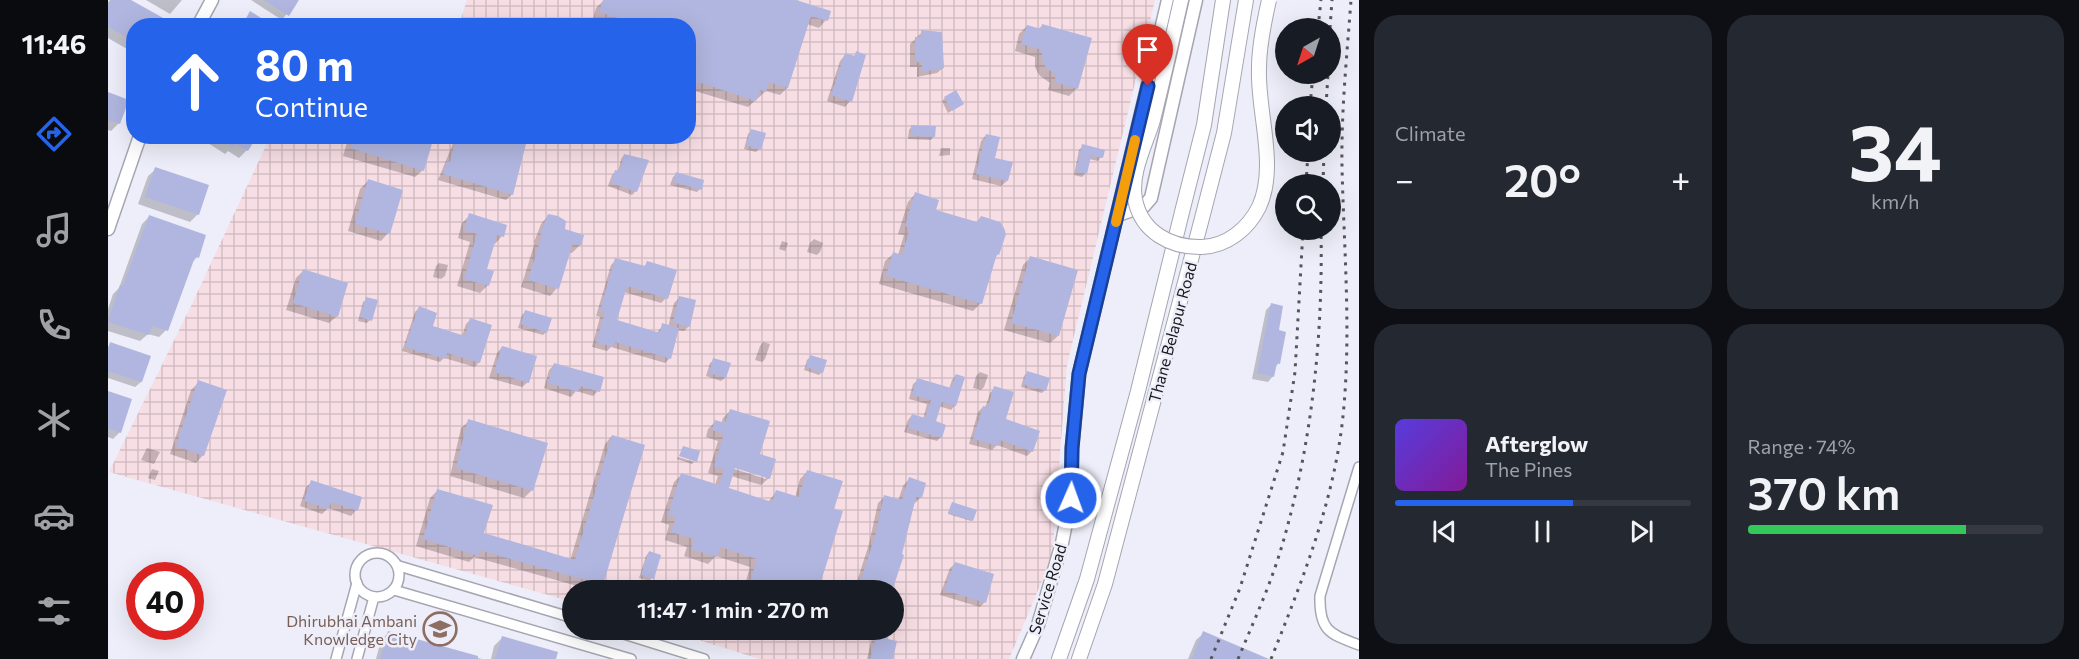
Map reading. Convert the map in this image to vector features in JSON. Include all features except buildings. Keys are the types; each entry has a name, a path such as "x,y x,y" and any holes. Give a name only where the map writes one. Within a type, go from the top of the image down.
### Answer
{"main road":[{"path":"1182,0 1152,123 1134,180 1135,200 1143,220 1164,240 1186,247 1204,247 1218,244 1243,230 1252,220 1263,195 1267,161 1261,118 1258,68 1269,0"},
{"name":"Thane Belapur Road","path":"1059,659 1087,579 1138,391 1204,125 1222,0"},
{"name":"Thane Belapur Road","path":"1079,659 1104,588 1224,133 1246,0"}],"street":[{"path":"202,18 212,0"},
{"name":"Service Road","path":"1023,659 1038,625 1064,531 1071,498 1072,448 1079,374 1168,0"},
{"path":"1118,215 1144,206 1151,198 1196,0"},
{"path":"108,229 111,210 137,144"},
{"path":"1359,467 1320,596 1320,606 1328,631 1359,645"},
{"path":"336,659 357,583 356,572 367,556 381,554 399,566 562,615"},
{"path":"357,583 363,592 374,597 381,597 394,590 399,579 399,566"},
{"path":"394,590 631,659"},
{"path":"357,659 374,597"},
{"path":"643,640 704,659"}],"shaded area":[{"path":"467,0 1155,0 1067,365 1052,557 1009,659 760,659 698,640 904,640 904,580 562,580 562,599 109,472 192,304 267,144 696,144 696,18 461,18"}],"railway":[{"path":"1319,18 1321,0"},
{"path":"1331,18 1332,0"},
{"path":"1271,659 1304,573 1323,515 1342,425 1347,329 1342,146 1351,0"},
{"path":"1311,96 1312,84"},
{"path":"1327,84 1327,96"},
{"path":"1307,162 1307,174"},
{"path":"1323,174 1324,162"},
{"path":"1211,659 1240,588 1283,452 1295,372 1302,240"},
{"path":"1238,659 1277,563 1301,470 1317,351 1321,240"}],"slow traffic":[{"path":"1116,222 1135,140"}],"place":[{"name":"Dhirubhai Ambani Knowledge City","path":"440,629"}],"route":[{"path":"1071,498 1072,448 1079,374 1148,86"}]}
